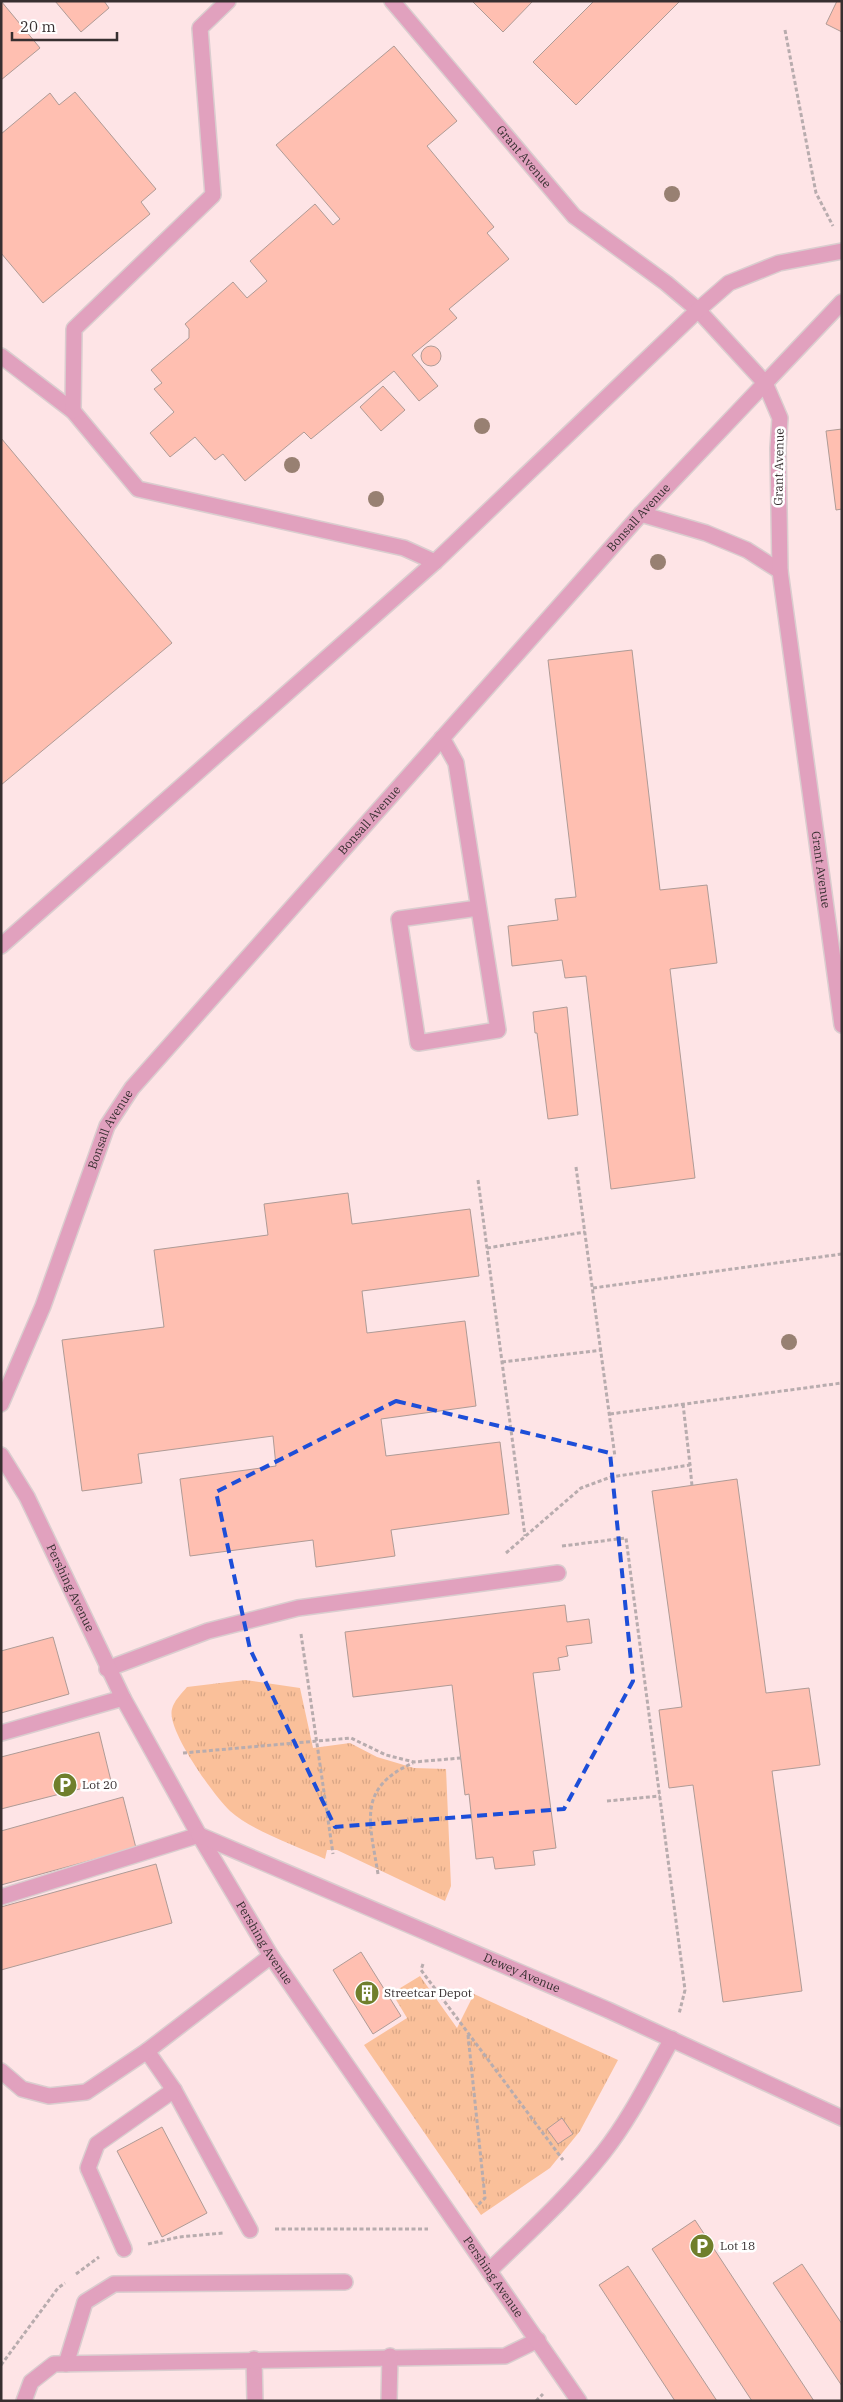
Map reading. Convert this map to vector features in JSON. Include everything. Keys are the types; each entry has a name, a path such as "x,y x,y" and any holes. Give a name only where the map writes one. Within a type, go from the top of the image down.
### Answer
{"street":[{"path":"73,411 74,329 213,195 200,28 228,1"},
{"name":"Grant Avenue","path":"392,1 574,216 666,283 698,310 765,384 780,418 778,448 780,571 842,1025"},
{"path":"1,946 435,562 698,310 729,284 780,263 842,251"},
{"name":"Bonsall Avenue","path":"1,1404 13,1382 44,1306 107,1126 127,1095 641,514 842,302"},
{"path":"1,356 73,411 138,489 404,548 435,562"},
{"path":"641,514 706,533 747,550 780,571"},
{"path":"442,738 456,763 498,1030 418,1042 399,920 478,908"},
{"name":"Pershing Avenue","path":"1,1455 27,1497 107,1669 199,1835 271,1956 579,2401"},
{"path":"107,1669 208,1631 298,1608 558,1573"},
{"path":"1,1733 123,1698"},
{"path":"1,1896 199,1835"},
{"name":"Dewey Avenue","path":"199,1835 581,1998 842,2118"},
{"path":"1,2072 22,2089 49,2096 86,2092 147,2051 271,1956"},
{"path":"489,2270 578,2181 603,2153 629,2115 672,2039"},
{"path":"147,2051 174,2090 250,2230"},
{"path":"124,2249 88,2168 97,2144 174,2090"},
{"path":"66,2364 85,2302 114,2284 345,2282"},
{"path":"24,2401 31,2382 54,2364 390,2356 505,2356 538,2340"},
{"path":"389,2401 390,2356"},
{"path":"254,2359 255,2401"}],"path":[{"path":"785,30 816,193 833,226"},
{"path":"576,1167 615,1457"},
{"path":"478,1180 525,1536"},
{"path":"487,1248 585,1232"},
{"path":"593,1288 842,1254"},
{"path":"502,1362 602,1350"},
{"path":"610,1414 842,1383"},
{"path":"683,1404 692,1486"},
{"path":"505,1554 581,1488 611,1477 690,1464"},
{"path":"626,1538 685,1990 679,2014"},
{"path":"298,1608 333,1854"},
{"path":"155,1755 351,1738 386,1755 414,1762 461,1758"},
{"path":"378,1874 370,1819 373,1801 380,1785 394,1771 414,1762"},
{"path":"607,1801 660,1796"},
{"path":"423,1964 421,1970 578,2181"},
{"path":"468,2033 484,2198 474,2209"}],"highlighted area":[{"path":"396,1401 610,1453 633,1681 564,1809 335,1827 250,1649 216,1492"}],"shaded area":[{"path":"1,1 842,1 842,2401 1,2401"}],"green space":[{"path":"245,1680 300,1688 313,1748 350,1743 377,1757 414,1768 446,1769 451,1886 445,1901 337,1850 327,1850 325,1859 275,1838 250,1825 230,1811 213,1792 183,1746 172,1719 172,1709 176,1700 187,1687"},
{"path":"420,1976 457,2028 474,1994 618,2060 580,2131 550,2168 481,2215 364,2045 407,2018 392,1993"}],"building":[{"path":"1,1 40,48 1,80"},
{"path":"55,1 104,1 109,8 81,32"},
{"path":"472,1 533,1 503,32"},
{"path":"594,1 680,1 576,105 533,62"},
{"path":"837,1 842,1 842,32 826,24"},
{"path":"394,46 457,121 427,146 494,227 487,233 509,259 449,309 457,318 412,355 438,386 419,401 394,371 311,439 304,432 245,481 223,454 215,460 195,437 170,457 150,433 174,412 154,389 162,383 151,370 189,338 189,329 185,324 233,282 247,298 267,281 250,261 315,204 333,225 340,219 276,145"},
{"path":"75,92 156,189 141,202 150,214 43,303 1,253 1,134 50,93 59,105"},
{"path":"431,346 438,349 441,356 438,363 431,366 424,363 421,356 424,349"},
{"path":"383,386 405,410 381,431 360,407"},
{"path":"842,429 842,509 836,510 826,431"},
{"path":"1,438 172,643 1,785"},
{"path":"632,650 660,890 707,885 717,963 670,969 695,1178 611,1189 586,976 565,978 562,960 512,966 508,926 558,920 555,899 576,897 548,660"},
{"path":"567,1007 578,1115 548,1119 533,1012"},
{"path":"348,1193 352,1224 470,1209 479,1276 362,1291 367,1333 465,1321 476,1406 381,1419 386,1456 500,1442 509,1514 391,1530 395,1556 316,1567 313,1540 190,1556 180,1479 276,1466 273,1436 138,1454 142,1483 82,1491 62,1340 164,1327 154,1250 268,1235 264,1204"},
{"path":"737,1479 766,1693 809,1688 820,1765 772,1771 802,1991 723,2002 693,1785 669,1788 659,1710 682,1707 652,1491"},
{"path":"565,1605 567,1622 589,1619 592,1643 566,1646 568,1656 558,1658 560,1670 533,1673 556,1848 533,1851 535,1865 495,1869 493,1857 476,1859 469,1794 465,1795 452,1685 353,1697 345,1632"},
{"path":"53,1637 69,1694 1,1713 1,1651"},
{"path":"99,1732 111,1781 1,1809 1,1757"},
{"path":"123,1797 136,1848 1,1885 1,1831"},
{"path":"156,1864 172,1923 1,1970 1,1907"},
{"name":"Streetcar Depot","path":"361,1952 401,2016 373,2034 333,1970"},
{"path":"562,2118 573,2134 558,2144 547,2129"},
{"path":"162,2127 207,2213 162,2237 117,2151"},
{"path":"695,2220 814,2401 752,2401 652,2249"},
{"path":"802,2264 842,2324 842,2386 773,2283"},
{"path":"628,2266 717,2401 675,2401 599,2285"}],"place":[{"name":"Lot 20","path":"65,1785"},
{"name":"Streetcar Depot","path":"367,1993"},
{"name":"Lot 18","path":"702,2246"}]}
